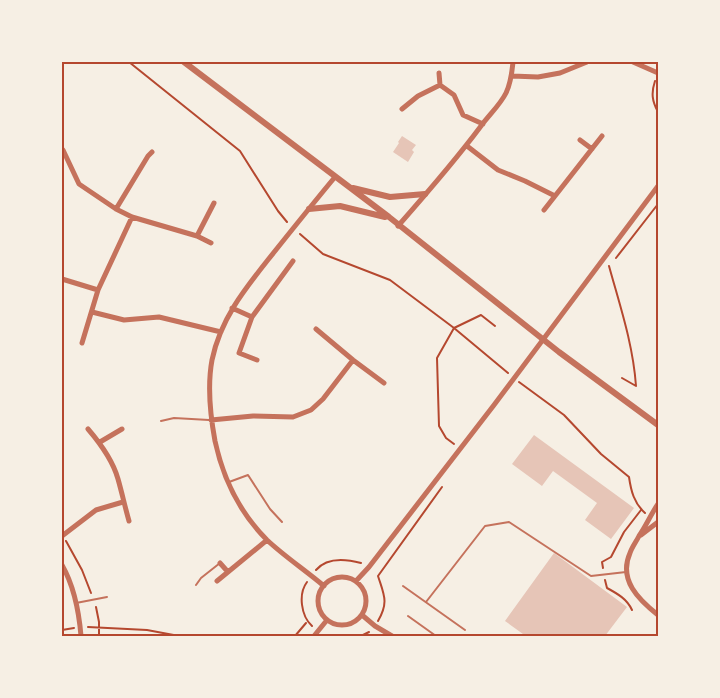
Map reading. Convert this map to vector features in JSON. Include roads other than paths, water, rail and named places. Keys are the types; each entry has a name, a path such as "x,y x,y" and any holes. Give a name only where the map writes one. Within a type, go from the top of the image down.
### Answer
{"street":[{"path":"184,62 389,217 559,352 658,425"},
{"path":"399,226 497,108 507,92 513,62"},
{"path":"512,76 538,77 560,73 587,62"},
{"path":"633,62 658,73"},
{"path":"439,74 440,85 454,95 463,115 483,124"},
{"path":"402,109 418,96 440,85"},
{"path":"544,210 602,136"},
{"path":"580,140 592,149"},
{"path":"467,146 498,170 555,196"},
{"path":"62,150 79,184 116,209 132,217 197,236 211,243"},
{"path":"116,209 152,152"},
{"path":"324,586 267,540 248,517 228,483 216,445 209,387 213,358 232,308 335,177"},
{"path":"356,581 494,405 658,186"},
{"path":"349,187 390,197 425,194"},
{"path":"197,236 214,203"},
{"path":"309,209 340,206 389,217"},
{"path":"82,343 98,291 132,217"},
{"path":"256,360 239,353 252,317 293,261"},
{"path":"62,279 98,291"},
{"path":"232,308 252,317"},
{"path":"92,312 124,320 159,317 221,332"},
{"path":"316,329 384,383"},
{"path":"212,420 253,416 293,417 311,410 323,399 353,360"},
{"path":"88,429 100,442 117,476 129,521"},
{"path":"100,442 122,429"},
{"path":"62,536 96,510 123,502"},
{"path":"658,504 630,551 626,572 628,583 635,595 658,615"},
{"path":"640,536 658,522"},
{"path":"217,581 267,540"},
{"path":"220,563 228,572"},
{"path":"62,565 67,573 76,603 81,636"},
{"path":"342,577 356,581 366,597 362,615 349,624 334,624 327,620 322,614 318,600 324,586 329,581 342,577"},
{"path":"362,615 392,636"},
{"path":"314,636 327,620"}],"lane":[{"path":"161,421 174,417 212,420"},
{"path":"228,483 248,475 270,509 282,522"},
{"path":"426,602 485,526 509,522 591,576 626,572"},
{"path":"196,585 220,563"},
{"path":"403,586 465,630"},
{"path":"76,603 107,597"},
{"path":"408,616 436,636"}]}
